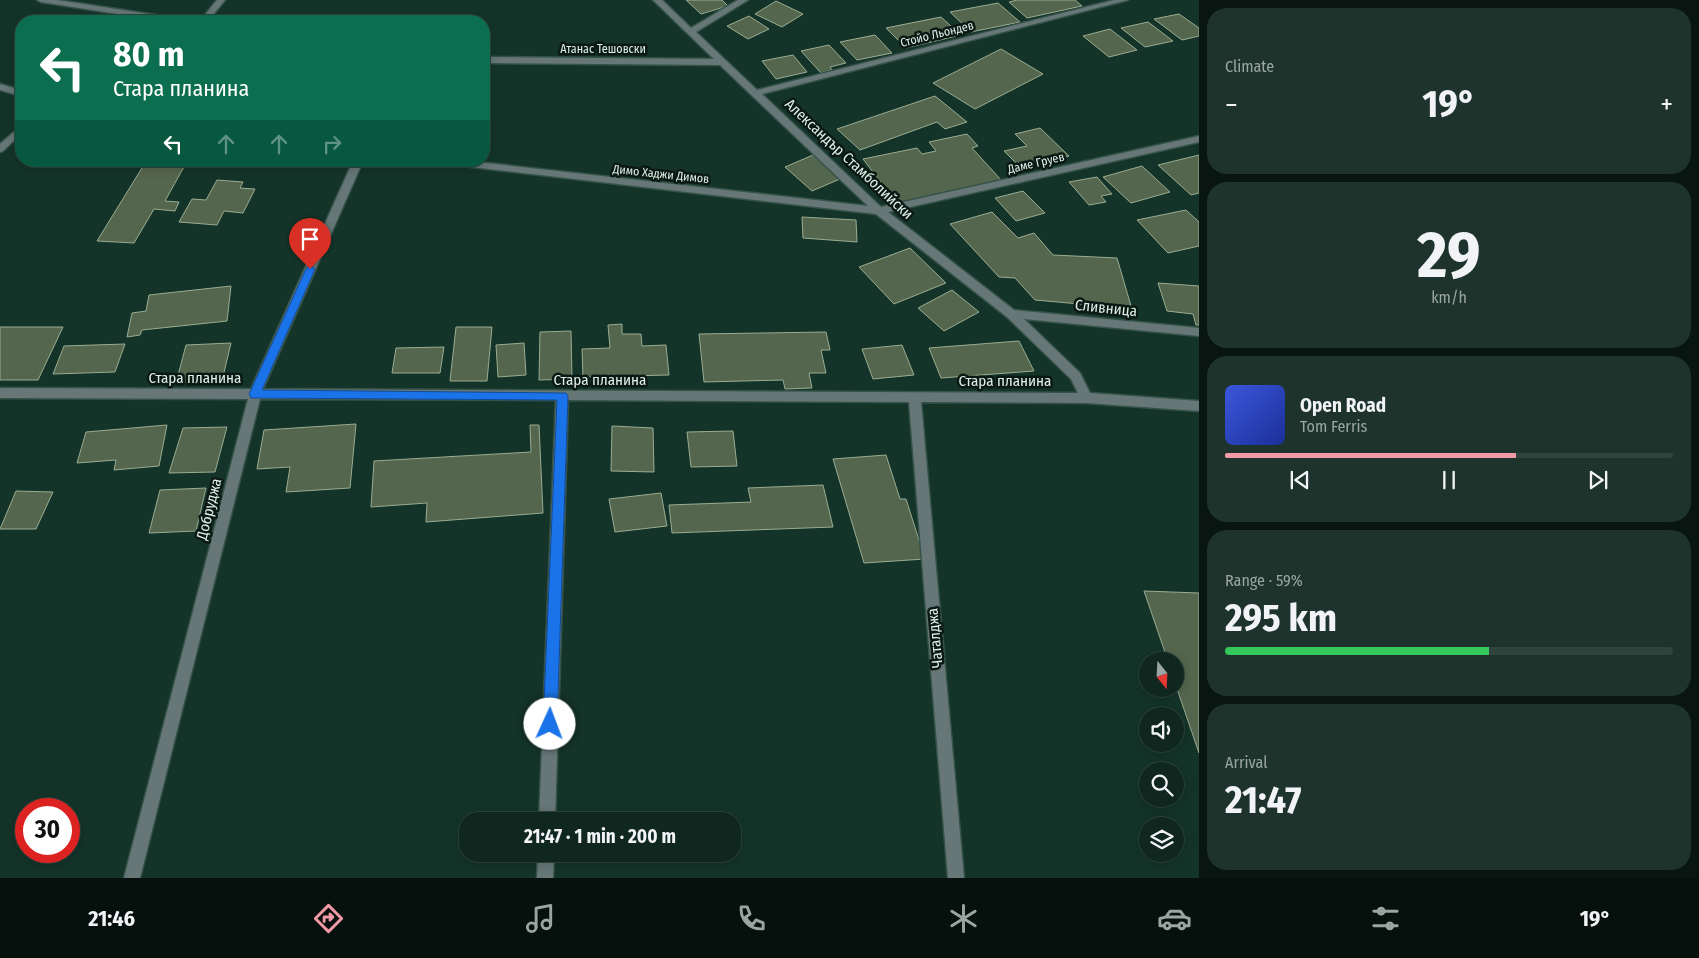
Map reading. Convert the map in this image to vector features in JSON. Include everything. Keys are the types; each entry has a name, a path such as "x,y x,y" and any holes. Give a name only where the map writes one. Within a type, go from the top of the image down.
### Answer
{"street":[{"path":"42,0 138,15"},
{"path":"209,15 221,0"},
{"name":"Александър Стамболийски","path":"657,0 880,211 1011,314 1076,376 1086,398"},
{"path":"691,32 744,0"},
{"name":"Стойо Льондев","path":"756,93 1109,1 1124,0"},
{"name":"Атанас Тешовски","path":"490,60 723,62"},
{"path":"0,87 15,91"},
{"path":"0,149 15,135"},
{"name":"Даме Груев","path":"880,211 1199,139"},
{"name":"Добруджа","path":"132,878 255,394 355,167"},
{"name":"Димо Хаджи Димов","path":"490,167 880,211"},
{"name":"Сливница","path":"1011,314 1199,332"},
{"name":"Стара планина","path":"0,393 1086,398 1199,406"},
{"path":"547,812 562,396"},
{"name":"Чаталджа","path":"915,397 956,878"},
{"path":"545,878 546,862"}],"building":[{"path":"686,0 722,0 728,6 701,14"},
{"path":"1017,0 1075,0 1082,6 1027,18 1009,2"},
{"path":"776,1 803,14 782,27 755,14"},
{"path":"998,3 1020,22 971,32 950,12"},
{"path":"1179,14 1199,28 1199,36 1182,40 1154,19"},
{"path":"749,16 769,29 748,39 727,26"},
{"path":"941,17 961,35 906,48 886,28"},
{"path":"1148,22 1173,41 1145,47 1121,28"},
{"path":"1110,29 1137,50 1109,57 1083,36"},
{"path":"875,35 892,53 857,60 840,42"},
{"path":"829,45 846,63 830,67 832,70 821,73 801,51"},
{"path":"1001,49 1043,74 975,109 933,83"},
{"path":"793,55 807,72 776,79 762,61"},
{"path":"935,96 967,122 945,129 937,122 860,150 837,129"},
{"path":"1040,128 1069,156 1021,168 1004,151 1027,146 1015,134"},
{"path":"967,134 978,146 972,148 1002,181 898,205 863,159 917,148 922,154 936,151 929,142"},
{"path":"813,155 840,179 812,191 785,167"},
{"path":"1199,155 1199,193 1191,195 1158,165"},
{"path":"1142,166 1170,192 1131,203 1103,177"},
{"path":"143,167 184,167 165,201 179,202 175,211 154,209 134,243 97,241"},
{"path":"1097,177 1112,194 1101,196 1106,202 1089,205 1069,182"},
{"path":"217,180 243,182 240,188 255,189 243,213 224,211 217,225 179,222 192,199 206,200"},
{"path":"1023,191 1045,213 1016,221 995,198"},
{"path":"1186,210 1199,222 1199,246 1168,253 1137,220"},
{"path":"992,212 1018,238 1034,233 1053,255 1117,258 1131,306 1125,308 1035,300 1015,278 999,277 950,224"},
{"path":"802,217 856,220 857,242 803,238"},
{"path":"910,248 946,283 894,304 859,267"},
{"path":"1158,283 1199,286 1199,325 1196,325 1193,314 1167,311"},
{"path":"231,286 227,321 142,330 140,335 127,337 132,313 146,311 149,295"},
{"path":"952,290 979,312 944,331 918,308"},
{"path":"622,324 622,334 641,334 642,346 666,345 669,375 583,377 582,349 610,348 608,325"},
{"path":"0,327 63,327 38,380 0,380"},
{"path":"456,327 492,327 487,381 450,381"},
{"path":"571,331 572,379 539,380 540,332"},
{"path":"826,332 830,350 821,350 826,373 809,373 812,388 785,389 783,380 704,382 699,334"},
{"path":"1019,341 1034,371 941,378 929,348"},
{"path":"231,343 222,381 176,383 186,345"},
{"path":"524,343 526,375 498,377 496,345"},
{"path":"125,344 115,372 53,374 64,346"},
{"path":"902,345 914,375 873,379 862,349"},
{"path":"444,347 440,373 392,373 396,348"},
{"path":"356,424 350,488 286,492 290,467 257,469 264,430"},
{"path":"167,425 159,466 114,470 116,460 77,463 86,432"},
{"path":"530,425 539,425 543,513 426,522 427,503 371,507 374,461 531,452"},
{"path":"612,426 653,428 654,472 611,471"},
{"path":"227,427 215,472 169,473 183,428"},
{"path":"733,431 737,466 691,467 687,432"},
{"path":"886,455 900,499 906,499 925,559 864,563 833,459"},
{"path":"823,485 833,527 672,533 669,505 751,502 748,488"},
{"path":"206,488 196,531 149,533 160,490"},
{"path":"16,491 53,492 36,529 0,529"},
{"path":"661,493 667,526 615,532 609,499"},
{"path":"1144,591 1199,593 1199,753 1180,698 1184,698 1184,652 1165,652"}],"route":[{"path":"310,269 255,394 562,396 550,724"}]}
